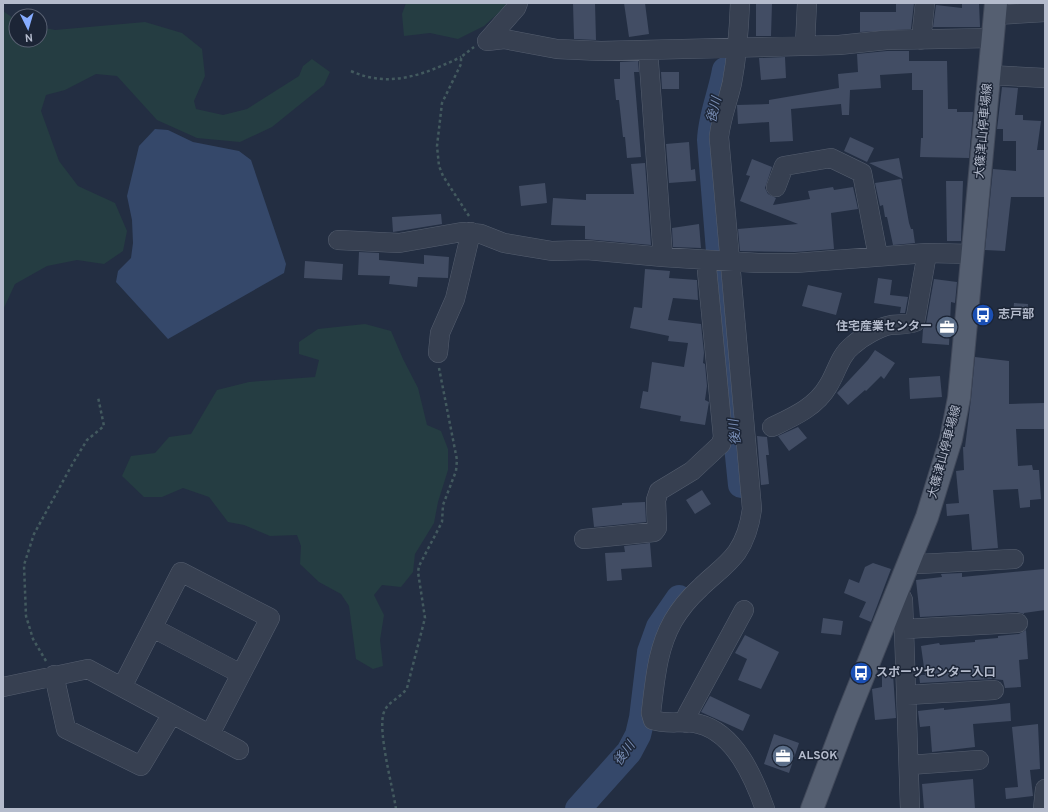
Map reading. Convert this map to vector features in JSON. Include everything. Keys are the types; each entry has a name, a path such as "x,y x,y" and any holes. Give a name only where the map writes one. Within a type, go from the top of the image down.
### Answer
{"main road":[{"name":"大篠津山停車場線","path":"812,809 927,518 950,440 959,398 995,9"}],"street":[{"path":"487,41 516,8 518,3"},
{"path":"584,539 654,532 657,528 656,500 659,491 692,471 721,444 723,437 720,400 719,136 732,82 730,47 740,3"},
{"path":"805,45 807,3"},
{"path":"922,40 925,3"},
{"path":"995,9 1045,12"},
{"path":"487,41 504,39 557,49 648,50 992,38"},
{"path":"648,50 663,257"},
{"path":"989,75 1045,78"},
{"path":"776,187 784,166 831,158 862,173 878,256"},
{"path":"338,240 399,243 462,232 471,232 504,243 524,245 543,250 587,250 719,261 794,263 927,253 972,254"},
{"path":"438,353 440,333 455,299 471,232"},
{"path":"772,427 798,414 820,398 829,386 843,354 853,344 890,325 907,325 915,322 927,253"},
{"path":"719,261 752,509 744,538 737,552 728,563 686,602 673,621 663,642 655,681 651,713 653,720 662,723 686,723 706,726 731,744 752,776 765,809"},
{"path":"910,562 919,564 1014,559"},
{"path":"122,687 181,572 263,614 270,618 210,734"},
{"path":"898,590 903,600 910,809"},
{"path":"686,723 687,714 744,610"},
{"path":"904,629 1018,623"},
{"path":"152,628 241,674"},
{"path":"3,686 88,669 239,750"},
{"path":"54,675 66,729 141,766 172,714"},
{"path":"907,695 994,690"},
{"path":"909,764 979,760"},
{"path":"1043,809 1045,789"}],"path":[{"path":"351,71 370,79 395,79 435,68 461,56 487,41"},
{"path":"461,56 461,64 442,103 437,146 439,166 443,176 468,214 471,232"},
{"path":"396,809 385,750 383,714 388,705 404,694 407,688 425,618 418,572 419,566 442,522 445,498 456,471 456,453 438,372 438,353"},
{"path":"54,675 33,639 26,616 24,565 34,534 73,462 87,440 104,426 98,397"}],"green space":[{"path":"406,3 506,3 504,8 484,26 458,39 430,33 404,36 402,14"},
{"path":"3,11 8,14 8,48 48,48 48,29 55,30 145,22 182,33 202,49 205,76 194,101 196,109 223,115 247,109 299,76 303,66 312,59 330,72 324,85 272,127 240,142 197,138 157,120 117,76 96,74 65,90 46,95 41,111 59,161 78,186 115,203 127,231 123,251 104,264 77,260 47,266 15,284 3,310"},
{"path":"365,324 391,331 418,388 427,425 441,431 448,449 448,470 438,502 434,523 415,554 413,572 401,587 382,585 374,595 384,615 380,640 383,666 373,669 356,659 349,606 341,594 319,582 300,564 301,546 297,535 270,536 244,525 228,522 209,497 183,488 162,497 144,497 122,476 131,456 155,453 169,437 191,434 217,390 249,382 315,377 319,360 299,354 299,342 318,329"}],"water":[{"path":"155,129 168,130 193,142 239,151 251,160 286,264 284,273 168,339 116,282 118,271 131,258 133,243 132,220 127,196 139,146"}],"building":[{"path":"573,3 595,3 596,40 574,39"},
{"path":"624,3 645,3 649,34 629,37"},
{"path":"756,3 772,3 771,36 756,36"},
{"path":"896,3 914,3 911,29 860,32 860,12 896,12"},
{"path":"962,3 979,3 980,27 933,27 936,5 962,8"},
{"path":"887,51 909,51 909,61 947,61 948,109 957,109 957,112 973,112 969,158 920,157 921,138 923,138 923,90 912,90 912,73 880,75 881,88 850,90 849,115 842,115 841,104 791,109 793,141 770,142 769,122 738,124 737,105 769,104 769,100 839,88 838,74 858,72 857,54"},
{"path":"785,57 786,78 761,80 759,58"},
{"path":"638,61 639,72 634,72 641,157 627,158 619,100 616,100 614,79 620,79 620,62"},
{"path":"661,72 679,72 679,89 662,89"},
{"path":"1002,87 1018,88 1015,115 1023,115 1023,120 1041,121 1037,150 1045,150 1045,197 1011,197 1005,251 985,250 993,169 1016,171 1016,141 1003,141 1003,129 997,129"},
{"path":"850,137 874,148 867,162 844,151"},
{"path":"689,142 691,170 695,169 696,181 669,183 666,144"},
{"path":"899,158 903,179 869,163"},
{"path":"752,159 772,167 765,188 768,194 776,198 773,205 810,199 808,191 833,187 834,190 853,187 858,209 831,213 834,249 795,252 740,251 738,229 798,224 740,201 750,176 746,175"},
{"path":"645,163 651,245 585,239 585,226 551,225 553,198 586,200 586,194 634,194 631,164"},
{"path":"901,179 909,223 911,229 913,229 915,243 893,245 887,217 885,217 883,205 880,206 875,183"},
{"path":"946,181 963,181 961,241 947,241"},
{"path":"545,183 547,203 521,206 519,186"},
{"path":"441,214 442,224 393,232 392,217"},
{"path":"699,224 701,248 673,247 672,228"},
{"path":"359,252 379,253 379,260 424,264 424,255 449,257 448,278 418,277 417,287 389,284 390,276 358,275"},
{"path":"305,261 343,264 342,280 304,278"},
{"path":"645,269 670,271 669,278 697,280 698,300 673,298 668,320 701,324 704,353 703,363 705,364 707,386 705,400 709,402 705,425 680,421 681,416 640,408 643,391 648,392 652,362 684,367 688,343 668,341 669,336 630,328 634,307 642,308"},
{"path":"878,278 892,280 890,295 908,297 905,313 900,313 901,307 874,303"},
{"path":"934,279 957,282 955,303 951,302 949,345 922,343 923,329 926,324"},
{"path":"808,285 842,293 836,315 802,306"},
{"path":"1014,303 1028,304 1027,315 1013,314"},
{"path":"875,350 895,363 884,379 881,376 866,391 865,390 848,405 837,393 868,360"},
{"path":"975,357 1009,361 1009,404 1044,403 1044,429 1016,429 1018,466 1032,465 1033,470 1039,470 1041,499 1030,500 1030,507 1020,508 1018,489 993,490 998,548 972,550 969,514 947,516 946,504 959,503 956,471 964,470 963,447 965,447"},
{"path":"940,376 942,397 910,399 909,378"},
{"path":"798,427 807,438 789,451 778,436"},
{"path":"757,436 767,437 769,455 766,455 769,484 761,485"},
{"path":"702,490 711,504 695,514 686,500"},
{"path":"645,502 646,522 594,527 592,508 622,505 622,503"},
{"path":"650,543 652,567 621,569 622,580 607,581 605,553 625,552 624,546"},
{"path":"873,563 891,569 871,622 859,617 866,602 844,593 849,579 859,583 865,567"},
{"path":"1044,569 1045,610 1024,614 1017,612 920,617 916,580 942,577 941,574 962,573 962,577"},
{"path":"823,618 843,621 841,635 821,633"},
{"path":"1026,630 1028,659 1019,660 1021,687 1005,688 1003,680 993,679 920,683 919,675 925,675 921,646 939,643 940,645 975,642 975,640 1019,634"},
{"path":"745,635 779,652 761,689 738,680 747,659 735,653"},
{"path":"882,674 893,674 896,718 875,720 872,689 882,687"},
{"path":"710,696 750,715 743,731 701,712"},
{"path":"1010,703 1011,721 973,724 975,747 932,752 930,726 920,727 918,711 944,708 944,710"},
{"path":"1038,724 1040,769 1030,770 1033,796 1006,799 1005,788 1018,787 1012,727"},
{"path":"774,734 799,743 789,773 764,764"},
{"path":"973,779 975,809 924,809 922,784"}],"waterway":[{"name":"後川","path":"725,70 712,122 710,140 726,338 741,485"},
{"name":"後川","path":"578,809 629,752 638,735 642,718 650,652 659,627 679,598"}],"place":[{"name":"志戸部","path":"983,315"},
{"name":"住宅産業センター","path":"947,327"},
{"name":"スポーツセンター入口","path":"861,673"},
{"name":"ALSOK","path":"783,756"}]}
